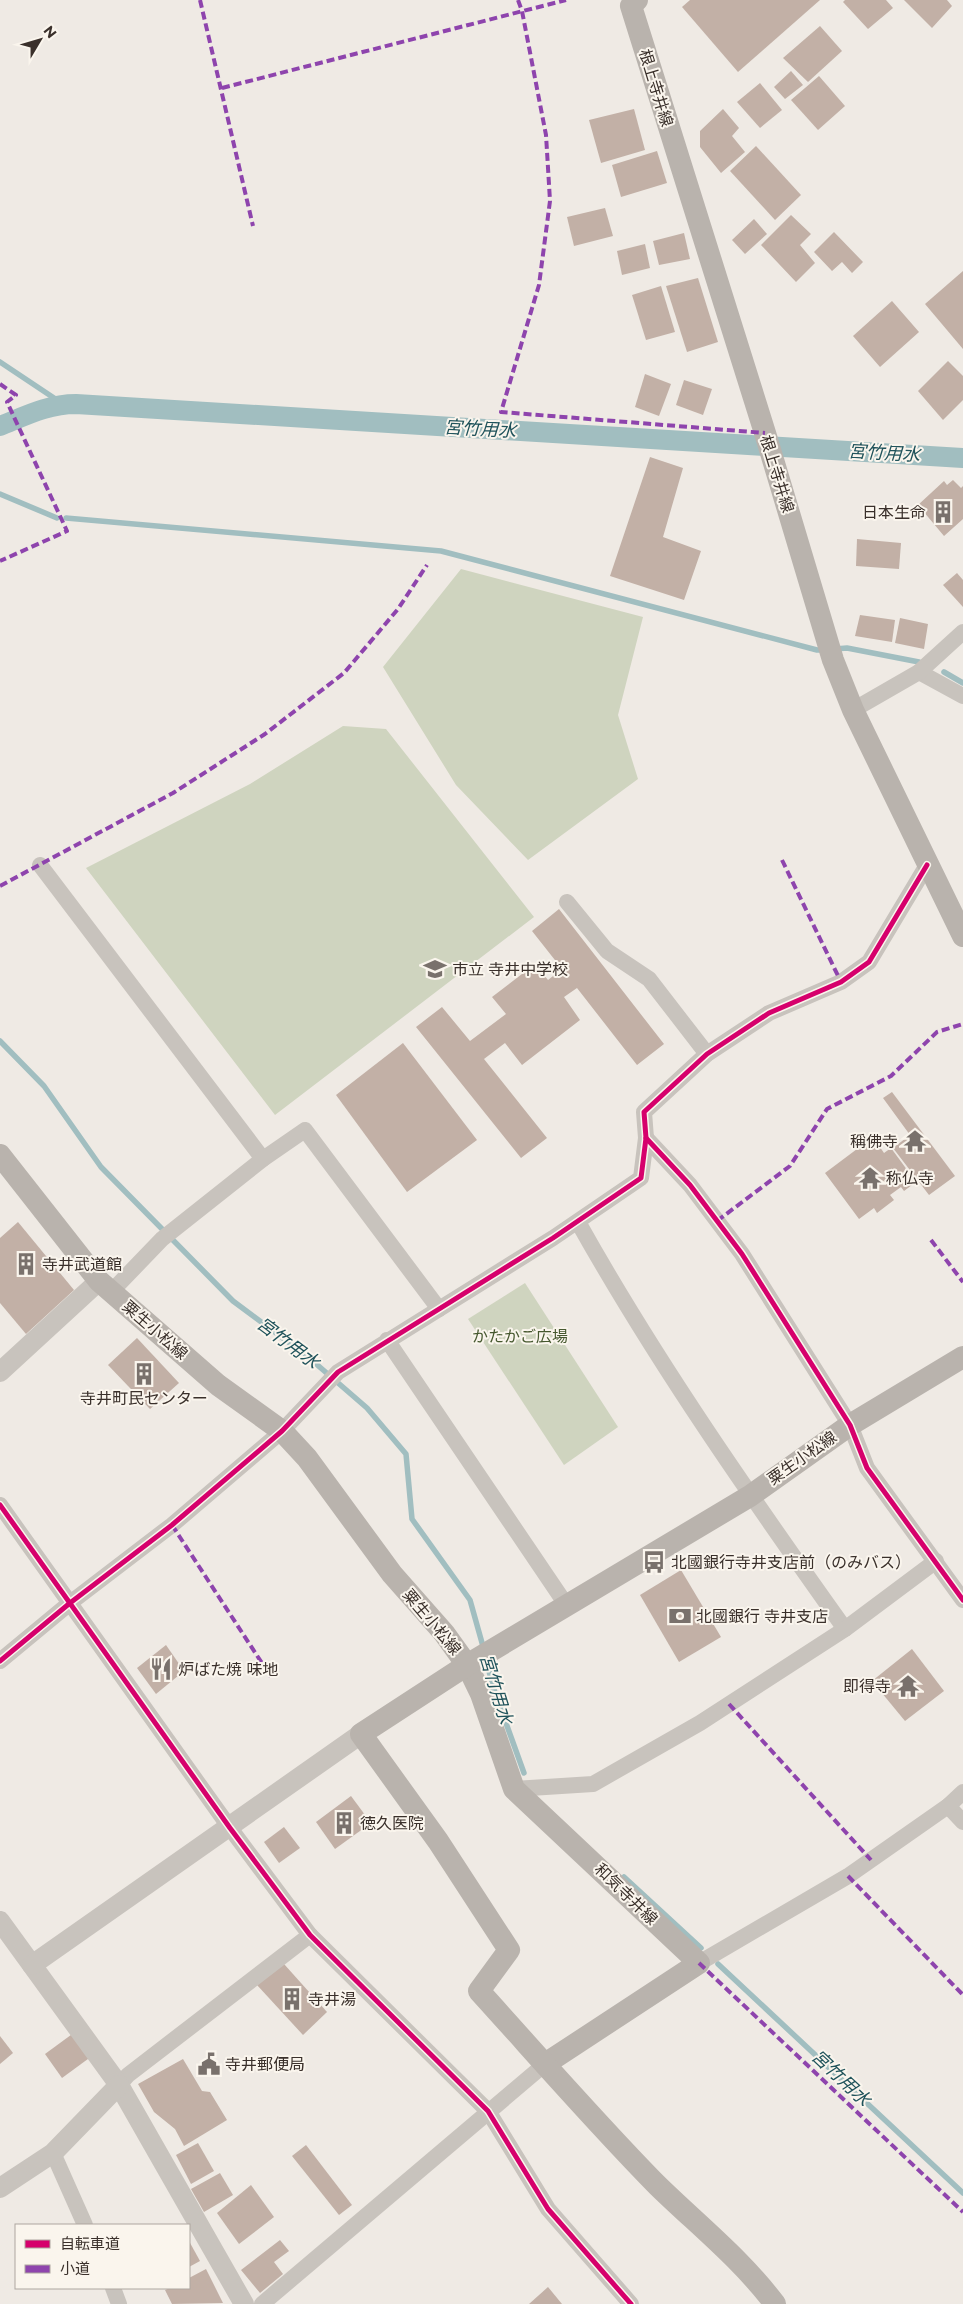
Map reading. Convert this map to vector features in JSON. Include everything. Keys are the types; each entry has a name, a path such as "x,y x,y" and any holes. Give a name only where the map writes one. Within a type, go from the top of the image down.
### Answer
{"main road":[{"name":"根上寺井線","path":"632,2 774,462 830,651 853,710 963,936"},
{"name":"粟生小松線","path":"0,1155 105,1286 218,1385 282,1431 307,1458 392,1574 444,1633 479,1659 750,1496 850,1425 963,1357"},
{"path":"479,1659 361,1734 438,1841 509,1950 479,1991 659,2186 714,2236 756,2279 775,2304"},
{"name":"和気寺井線","path":"479,1659 481,1694 514,1788 699,1964"},
{"path":"545,2064 699,1964"}],"street":[{"path":"853,710 919,672 963,632"},
{"path":"919,672 963,696"},
{"path":"40,865 263,1158"},
{"path":"0,1661 70,1603 172,1525 282,1431 338,1372 578,1222 641,1178 646,1138 644,1112 706,1054 769,1013 841,982 869,962 927,865"},
{"path":"567,902 607,951 649,979 706,1054"},
{"path":"0,1372 263,1158 306,1130 439,1309"},
{"path":"646,1138 690,1185 742,1254 850,1425 867,1468 963,1600"},
{"path":"578,1222 615,1288 750,1496 846,1629"},
{"path":"387,1340 567,1606"},
{"path":"0,1505 230,1828 310,1935 488,2111 548,2209 631,2304"},
{"path":"514,1788 593,1784 700,1723 846,1629 936,1561"},
{"path":"32,1965 230,1828 361,1734"},
{"path":"699,1964 848,1876 948,1806 963,1792"},
{"path":"948,1806 963,1822"},
{"path":"0,1921 119,2085 244,2304"},
{"path":"0,2188 53,2153 128,2075 310,1935"},
{"path":"262,2304 545,2064"},
{"path":"53,2153 85,2224"},
{"path":"113,2289 119,2304"}],"green space":[{"path":"461,569 643,617 618,715 638,779 528,860 456,785 383,667"},
{"path":"343,726 386,729 534,917 275,1115 86,868 250,784"},
{"name":"かたかご広場","path":"525,1283 618,1427 564,1465 468,1319"}],"building":[{"path":"690,0 820,0 738,72 682,7"},
{"path":"845,0 886,0 893,8 868,29 843,2"},
{"path":"904,0 947,0 952,6 932,28"},
{"path":"820,26 842,51 808,82 783,58"},
{"path":"791,71 803,85 785,99 774,87"},
{"path":"819,76 845,106 818,130 791,100"},
{"path":"760,83 782,110 760,128 737,102"},
{"path":"634,109 645,150 601,163 589,120"},
{"path":"723,109 739,128 732,136 745,152 721,173 700,147 700,131"},
{"path":"756,146 801,195 775,220 730,171"},
{"path":"657,151 667,183 621,197 612,165"},
{"path":"605,208 613,236 574,246 567,217"},
{"path":"791,215 811,234 800,245 815,263 796,282 761,245"},
{"path":"754,219 767,234 745,254 732,240"},
{"path":"834,232 863,262 852,273 842,262 832,271 814,252"},
{"path":"684,233 690,259 659,265 653,241"},
{"path":"645,244 650,268 622,275 617,251"},
{"path":"963,271 963,349 925,304"},
{"path":"698,278 718,342 687,352 666,286"},
{"path":"661,286 675,332 646,340 632,295"},
{"path":"892,301 919,332 880,367 853,336"},
{"path":"948,361 963,376 963,400 943,420 918,391"},
{"path":"645,374 671,384 659,416 635,407"},
{"path":"684,380 712,389 703,415 676,405"},
{"path":"650,457 683,468 663,537 701,551 684,600 610,576"},
{"name":"日本生命","path":"953,480 961,488 963,486 963,519 944,536 918,505 944,481 947,485"},
{"path":"857,539 901,543 899,569 856,566"},
{"path":"957,573 963,580 963,607 943,585"},
{"path":"860,615 895,620 892,642 855,636"},
{"path":"900,618 928,624 924,649 895,643"},
{"path":"559,909 664,1044 637,1065 577,988 564,997 580,1020 522,1065 505,1043 484,1059 547,1138 521,1158 416,1027 442,1007 470,1041 506,1014 492,997 535,964 548,980 562,969 532,931"},
{"path":"403,1043 477,1140 407,1192 336,1095"},
{"name":"稱佛寺","path":"892,1092 955,1176 929,1195 893,1148 910,1135 883,1098"},
{"name":"称仏寺","path":"873,1137 884,1153 891,1148 916,1182 904,1191 901,1187 890,1195 894,1200 877,1213 874,1208 859,1219 825,1173"},
{"name":"寺井武道館","path":"18,1222 74,1290 26,1334 0,1303 0,1238"},
{"name":"寺井町民センター","path":"137,1338 179,1383 150,1409 108,1365"},
{"name":"北國銀行 寺井支店","path":"681,1570 721,1637 679,1662 640,1595"},
{"name":"炉ばた焼 味地","path":"166,1645 184,1671 156,1694 137,1668"},
{"name":"即得寺","path":"912,1649 944,1691 905,1721 872,1681"},
{"name":"徳久医院","path":"351,1796 371,1823 335,1849 316,1822"},
{"path":"284,1827 300,1848 279,1863 264,1842"},
{"name":"寺井湯","path":"284,1964 327,2012 303,2035 257,1985"},
{"path":"75,2032 92,2056 62,2078 45,2054"},
{"path":"0,2036 13,2053 0,2064"},
{"path":"183,2059 202,2091 210,2092 227,2120 184,2146 175,2129 154,2112 138,2084"},
{"path":"198,2143 214,2171 191,2184 176,2155"},
{"path":"306,2145 352,2205 339,2215 292,2156"},
{"path":"220,2173 233,2195 204,2212 191,2189"},
{"path":"251,2185 274,2217 239,2244 217,2213"},
{"path":"280,2240 289,2251 274,2262 283,2274 260,2293 241,2270"},
{"path":"190,2243 200,2261 190,2266"},
{"path":"206,2269 223,2303 172,2304 165,2290 190,2289 190,2277"},
{"path":"548,2287 562,2304 529,2304"}],"waterway":[{"path":"0,362 63,404"},
{"name":"宮竹用水","path":"0,426 46,408 76,404 963,458"},
{"path":"0,494 57,518"},
{"path":"66,518 441,551 817,650 825,650"},
{"path":"835,649 847,648 919,662"},
{"path":"944,672 963,683"},
{"name":"宮竹用水","path":"0,1041 44,1086 101,1167 233,1301 307,1356 367,1408 406,1454 412,1519 470,1600 484,1650"},
{"name":"宮竹用水","path":"486,1659 493,1687 524,1773"},
{"name":"宮竹用水","path":"624,1877 701,1948"},
{"name":"宮竹用水","path":"718,1964 963,2193"}],"marked path":[{"path":"200,0 253,226"},
{"path":"518,0 522,11 546,135 550,201 539,285 501,412 765,433"},
{"path":"222,88 566,0"},
{"path":"0,384 16,395 7,402 67,531 0,561"},
{"path":"0,886 173,793 265,734 344,673 398,609 427,565"},
{"path":"782,860 841,982"},
{"path":"717,1221 790,1166 827,1109 891,1076 937,1032 963,1024"},
{"path":"931,1240 963,1282"},
{"path":"172,1525 271,1677"},
{"path":"729,1704 871,1860"},
{"path":"848,1876 963,1995"},
{"path":"699,1963 963,2212"}],"cycle path":[{"path":"0,1661 70,1603 172,1525 282,1431 338,1372 553,1238 641,1178 646,1138 644,1112 707,1054 769,1013 841,982 869,962 927,865"},
{"path":"646,1138 690,1185 742,1254 850,1425 867,1468 963,1600"},
{"path":"0,1505 230,1828 310,1935 488,2111 548,2209 631,2304"}],"place":[{"name":"日本生命","path":"943,512"},
{"name":"市立 寺井中学校","path":"435,969"},
{"name":"稱佛寺","path":"915,1141"},
{"name":"称仏寺","path":"870,1178"},
{"name":"寺井武道館","path":"26,1264"},
{"name":"寺井町民センター","path":"144,1374"},
{"name":"北國銀行寺井支店前（のみバス）","path":"654,1562"},
{"name":"北國銀行 寺井支店","path":"680,1616"},
{"name":"炉ばた焼 味地","path":"161,1669"},
{"name":"即得寺","path":"908,1686"},
{"name":"徳久医院","path":"344,1823"},
{"name":"寺井湯","path":"292,1999"},
{"name":"寺井郵便局","path":"209,2064"}]}
